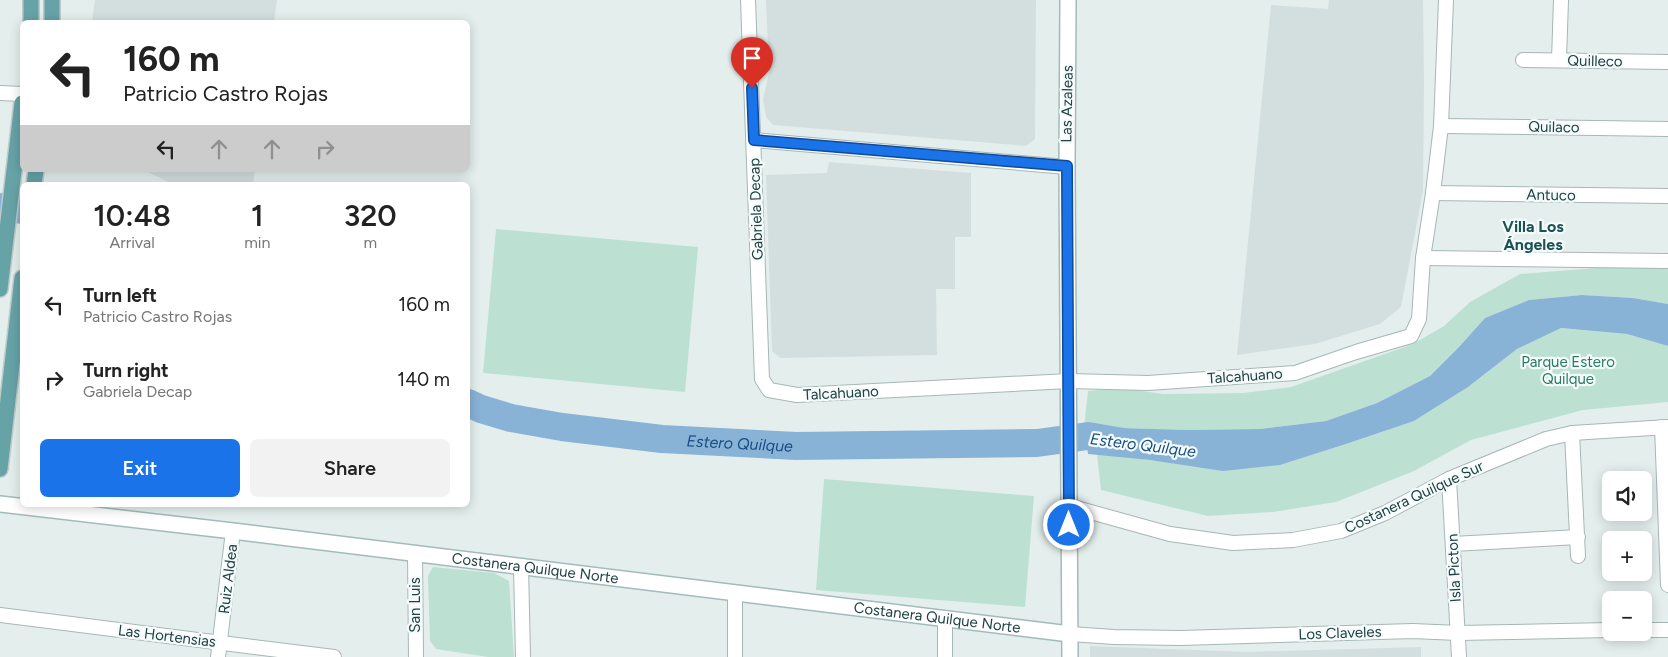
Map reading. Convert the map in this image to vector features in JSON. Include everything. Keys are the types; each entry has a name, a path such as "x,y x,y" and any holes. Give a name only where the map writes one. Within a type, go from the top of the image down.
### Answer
{"main road":[{"path":"31,0 31,20"},
{"path":"52,0 52,20"},
{"path":"0,289 2,259 12,194 20,120"},
{"path":"0,469 20,295"}],"street":[{"name":"Gabriela Decap","path":"748,0 760,358"},
{"name":"Las Azaleas","path":"1068,0 1067,166 1070,657"},
{"name":"Talcahuano","path":"760,358 762,379 769,390 797,395 1068,381 1148,383 1295,373 1411,336 1419,319 1423,258 1441,126 1446,0"},
{"path":"1559,60 1561,0"},
{"name":"Quilleco","path":"1522,60 1668,62"},
{"path":"0,93 20,94"},
{"name":"Quilaco","path":"1441,126 1668,129"},
{"path":"754,140 1067,166"},
{"name":"Antuco","path":"1433,193 1668,196"},
{"path":"1423,258 1668,261"},
{"path":"1665,427 1668,585"},
{"name":"Costanera Quilque Sur","path":"1069,506 1170,534 1232,543 1293,540 1341,531 1385,513 1449,479 1546,439 1572,433 1665,427"},
{"path":"1572,433 1578,556"},
{"name":"Isla Picton","path":"1449,479 1459,657"},
{"name":"Costanera Quilque Norte","path":"0,504 20,506"},
{"name":"Costanera Quilque Norte","path":"26,507 1070,634"},
{"name":"Ruiz Aldea","path":"218,657 233,531"},
{"path":"1453,544 1578,537"},
{"name":"San Luis","path":"415,553 416,657"},
{"path":"521,566 523,657"},
{"path":"734,593 735,657"},
{"name":"Las Hortensias","path":"0,616 334,657"},
{"path":"945,618 945,657"},
{"name":"Los Claveles","path":"1070,634 1181,638 1413,631 1458,633 1602,630"},
{"path":"1652,630 1668,630"}],"shaded area":[{"path":"95,0 277,0 274,20 92,20"},
{"path":"766,0 1036,0 1035,139 1026,146 773,125 766,117 763,99 769,73"},
{"path":"1329,0 1423,0 1423,191 1401,307 1380,324 1315,344 1237,355 1271,5 1328,9"},
{"path":"829,162 971,173 971,237 955,237 955,289 936,289 937,355 780,358 772,351 766,175 827,173"},
{"path":"148,172 255,172 253,182 168,182"},
{"path":"1090,646 1247,652 1421,647 1421,657 1090,657"}],"green space":[{"path":"496,229 698,247 685,392 483,373"},
{"path":"1608,267 1668,267 1668,304 1633,298 1582,295 1529,300 1485,318 1430,376 1377,403 1326,421 1260,429 1189,430 1084,427 1088,391 1121,388 1163,394 1243,393 1291,387 1413,344 1444,326 1470,302 1520,274"},
{"name":"Parque Estero Quilque","path":"1561,328 1627,334 1668,346 1668,402 1583,410 1471,440 1414,471 1336,502 1273,512 1208,516 1101,490 1097,454 1150,460 1280,465 1414,421 1468,387 1517,349"},
{"path":"824,479 1034,496 1025,607 816,590"},
{"path":"433,567 494,573 509,581 514,657 488,657 436,649 430,641 428,576"}],"water":[{"path":"1582,295 1633,298 1668,304 1668,346 1627,334 1561,328 1517,349 1468,387 1414,421 1280,465 1223,471 1150,460 1088,454 1084,427 1189,430 1260,429 1326,421 1377,403 1430,376 1485,318 1529,300"}],"waterway":[{"name":"Estero Quilque","path":"0,207 20,210"},
{"name":"Estero Quilque","path":"470,404 511,418 562,427 662,439 796,446 1037,443 1088,436 1123,442"}],"district":[{"name":"Villa Los Ángeles","path":"1533,235"}],"route":[{"path":"752,88 754,140 1067,166 1069,525"}]}
